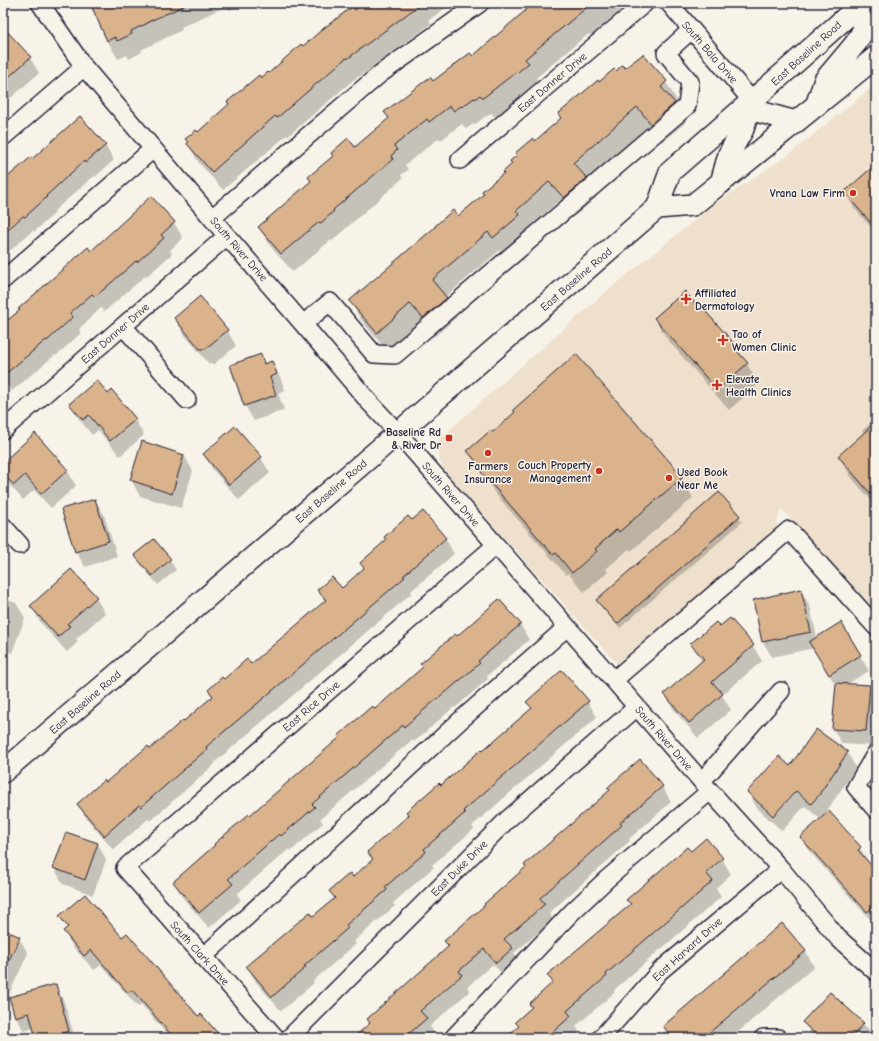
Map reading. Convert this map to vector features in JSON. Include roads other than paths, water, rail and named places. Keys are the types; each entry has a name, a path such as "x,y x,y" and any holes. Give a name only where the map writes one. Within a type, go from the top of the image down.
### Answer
{"main road":[{"name":"East Baseline Road","path":"3,772 398,433 657,208 670,172 752,101 857,5"},
{"path":"816,106 825,80 856,43 865,26 857,5"},
{"path":"657,208 693,205 876,57"},
{"path":"847,80 876,66"},
{"path":"752,101 760,112 796,122"},
{"path":"721,183 728,154 743,129 752,101"}],"street":[{"name":"South River Drive","path":"40,3 84,67 370,403 398,433 706,786 781,869 838,938 876,972"},
{"path":"212,218 380,74 480,3"},
{"name":"East Donner Drive","path":"460,160 645,3"},
{"name":"South Bala Drive","path":"668,3 752,101"},
{"path":"303,324 330,302 374,354 395,355 687,106 690,82 666,53 691,30"},
{"path":"3,137 84,67"},
{"path":"3,280 154,149"},
{"name":"East Donner Drive","path":"3,430 227,236"},
{"path":"123,326 187,400"},
{"path":"3,526 20,545"},
{"path":"614,680 789,530 876,626"},
{"name":"East Rice Drive","path":"125,868 496,545"},
{"path":"204,957 463,718 568,627"},
{"path":"453,1038 571,913 706,786 781,691"},
{"name":"East Duke Drive","path":"289,1038 507,820 637,707"},
{"path":"876,753 856,787 876,810"},
{"name":"South Clark Drive","path":"125,868 276,1038"},
{"name":"East Harvard Drive","path":"602,1038 660,971 781,869"},
{"path":"763,1038 778,1038"}],"place":[{"name":"Vrana Law Firm","path":"853,193"},
{"name":"Affiliated Dermatology","path":"686,299"},
{"name":"Tao of Women Clinic","path":"723,340"},
{"name":"Elevate Health Clinics","path":"717,385"},
{"name":"Baseline Rd & River Dr","path":"449,438"},
{"name":"Farmers Insurance","path":"488,453"},
{"name":"Couch Property Management","path":"599,471"},
{"name":"Used Book Near Me","path":"669,478"}]}
